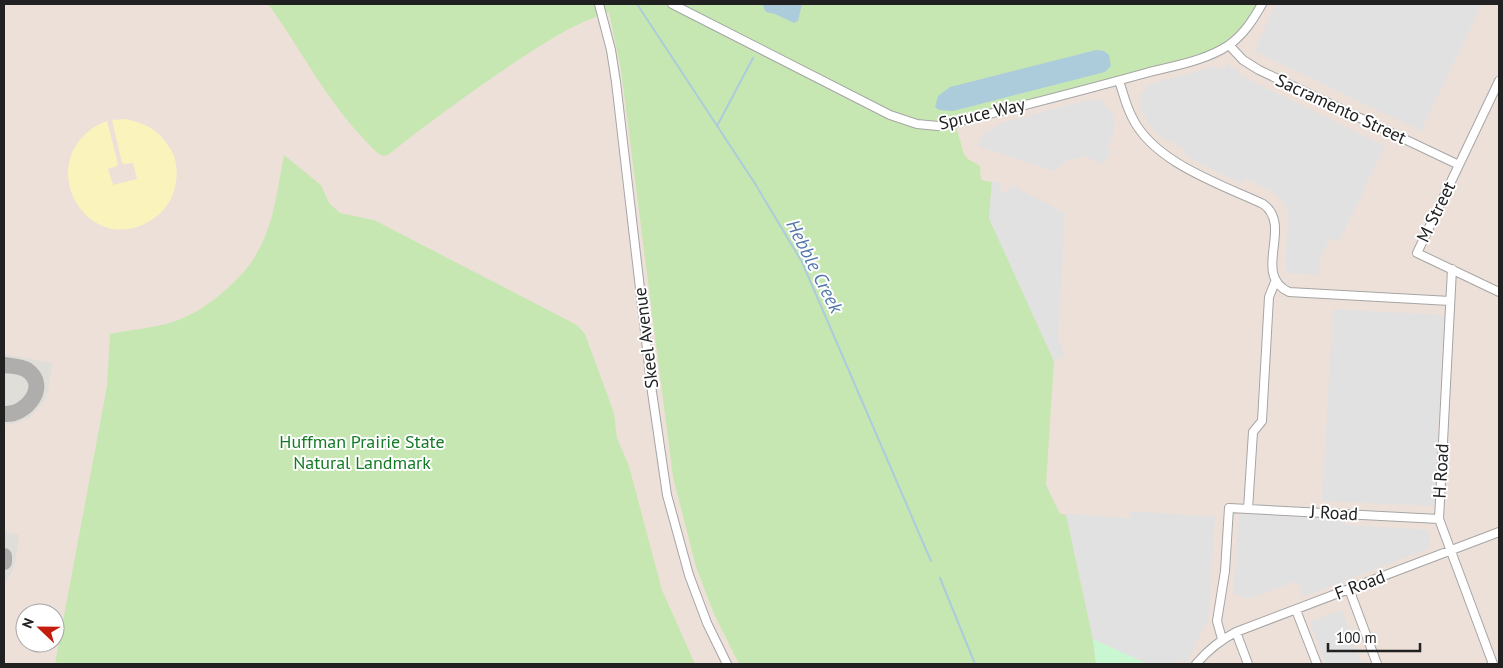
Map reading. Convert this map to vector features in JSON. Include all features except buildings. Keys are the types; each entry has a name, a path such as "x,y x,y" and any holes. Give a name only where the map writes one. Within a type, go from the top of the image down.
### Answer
{"street":[{"name":"Skeel Avenue","path":"599,4 616,82 652,392 667,495 689,575 707,623 727,664"},
{"name":"Spruce Way","path":"672,4 890,116 917,124 938,126 1120,81 1214,53 1229,45 1251,24 1262,4"},
{"name":"Sacramento Street","path":"1229,45 1243,60 1258,70 1459,165"},
{"path":"1120,81 1132,116 1151,144 1183,166 1270,209 1275,222 1272,274 1275,282 1282,288 1289,292 1450,301"},
{"path":"1459,165 1499,81"},
{"name":"M Street","path":"1452,269 1417,252 1459,165"},
{"path":"1452,269 1499,292"},
{"name":"H Road","path":"1452,269 1439,519 1493,664"},
{"path":"1248,509 1253,432 1262,421 1269,297 1275,282"},
{"name":"J Road","path":"1222,639 1217,621 1226,571 1229,508 1439,519"},
{"name":"F Road","path":"1199,663 1222,639 1236,632 1499,532"},
{"path":"1349,589 1377,664"},
{"path":"1296,610 1317,664"},
{"path":"1236,632 1248,664"}],"shaded area":[{"path":"4,4 1499,4 1499,664 4,664"},
{"path":"1276,4 1482,4 1421,131 1254,51"},
{"path":"1227,64 1240,71 1239,75 1385,146 1339,242 1330,238 1320,258 1319,275 1288,273 1285,267 1288,216 1281,199 1274,192 1245,178 1242,184 1184,155 1186,150 1164,139 1149,125 1141,109 1139,97 1147,86 1213,67 1225,69"},
{"path":"1088,100 1102,101 1113,115 1115,123 1113,135 1107,148 1112,151 1104,164 1084,156 1066,161 1054,171 977,146 986,129 991,131 998,124"},
{"path":"992,182 1001,183 1000,189 1006,193 1011,185 1065,213 1058,339 1065,355 1054,361 989,218"},
{"path":"1333,309 1444,315 1434,506 1322,501"},
{"path":"4,354 53,363 44,402 29,418 10,425 4,425"},
{"path":"1130,511 1215,517 1209,616 1187,663 1179,660 1177,664 1148,664 1093,639 1066,514 1129,518"},
{"path":"1239,514 1345,520 1345,525 1429,530 1430,548 1303,597 1297,581 1248,599 1233,594"},
{"path":"4,532 19,535 15,564 11,574 4,583"},
{"path":"1342,610 1362,664 1325,664 1310,622"}],"green space":[{"path":"268,4 1258,4 1248,20 1236,33 1222,44 1205,53 954,119 964,154 968,159 980,166 981,180 992,182 989,218 1054,361 1046,485 1060,514 1066,514 1093,639 1096,664 739,664 714,614 696,567 673,477 621,70 609,12 566,31 539,47 457,103 388,155 383,156 369,144 335,105"},
{"name":"Huffman Prairie State Natural Landmark","path":"284,155 321,185 329,203 340,213 374,220 577,325 585,334 614,413 617,438 629,466 662,590 695,664 55,664 57,653 65,653 65,611 107,386 110,334 163,325 184,318 222,293 251,263 260,247 267,231 277,195"},
{"path":"1093,639 1148,664 1096,664"}],"sand":[{"path":"126,119 145,125 165,141 175,158 177,170 173,194 163,211 148,222 127,229 107,227 90,218 77,204 70,186 69,167 75,147 90,130 107,121 118,164 108,169 113,185 137,179 133,163 122,163 112,120"}],"water":[{"path":"762,4 802,4 798,21 794,23 766,12"},
{"path":"1096,50 1104,51 1109,55 1111,66 1105,72 953,111 939,110 935,107 938,96 950,87"}],"waterway":[{"name":"Hebble Creek","path":"637,4 754,182 802,262 931,561"},
{"path":"717,126 753,58"},
{"name":"Hebble Creek","path":"940,578 975,664"}],"taxiway":[{"path":"4,365 27,370 34,377 36,384 36,391 27,405 20,410 4,414"},
{"path":"4,556 4,562"}]}
